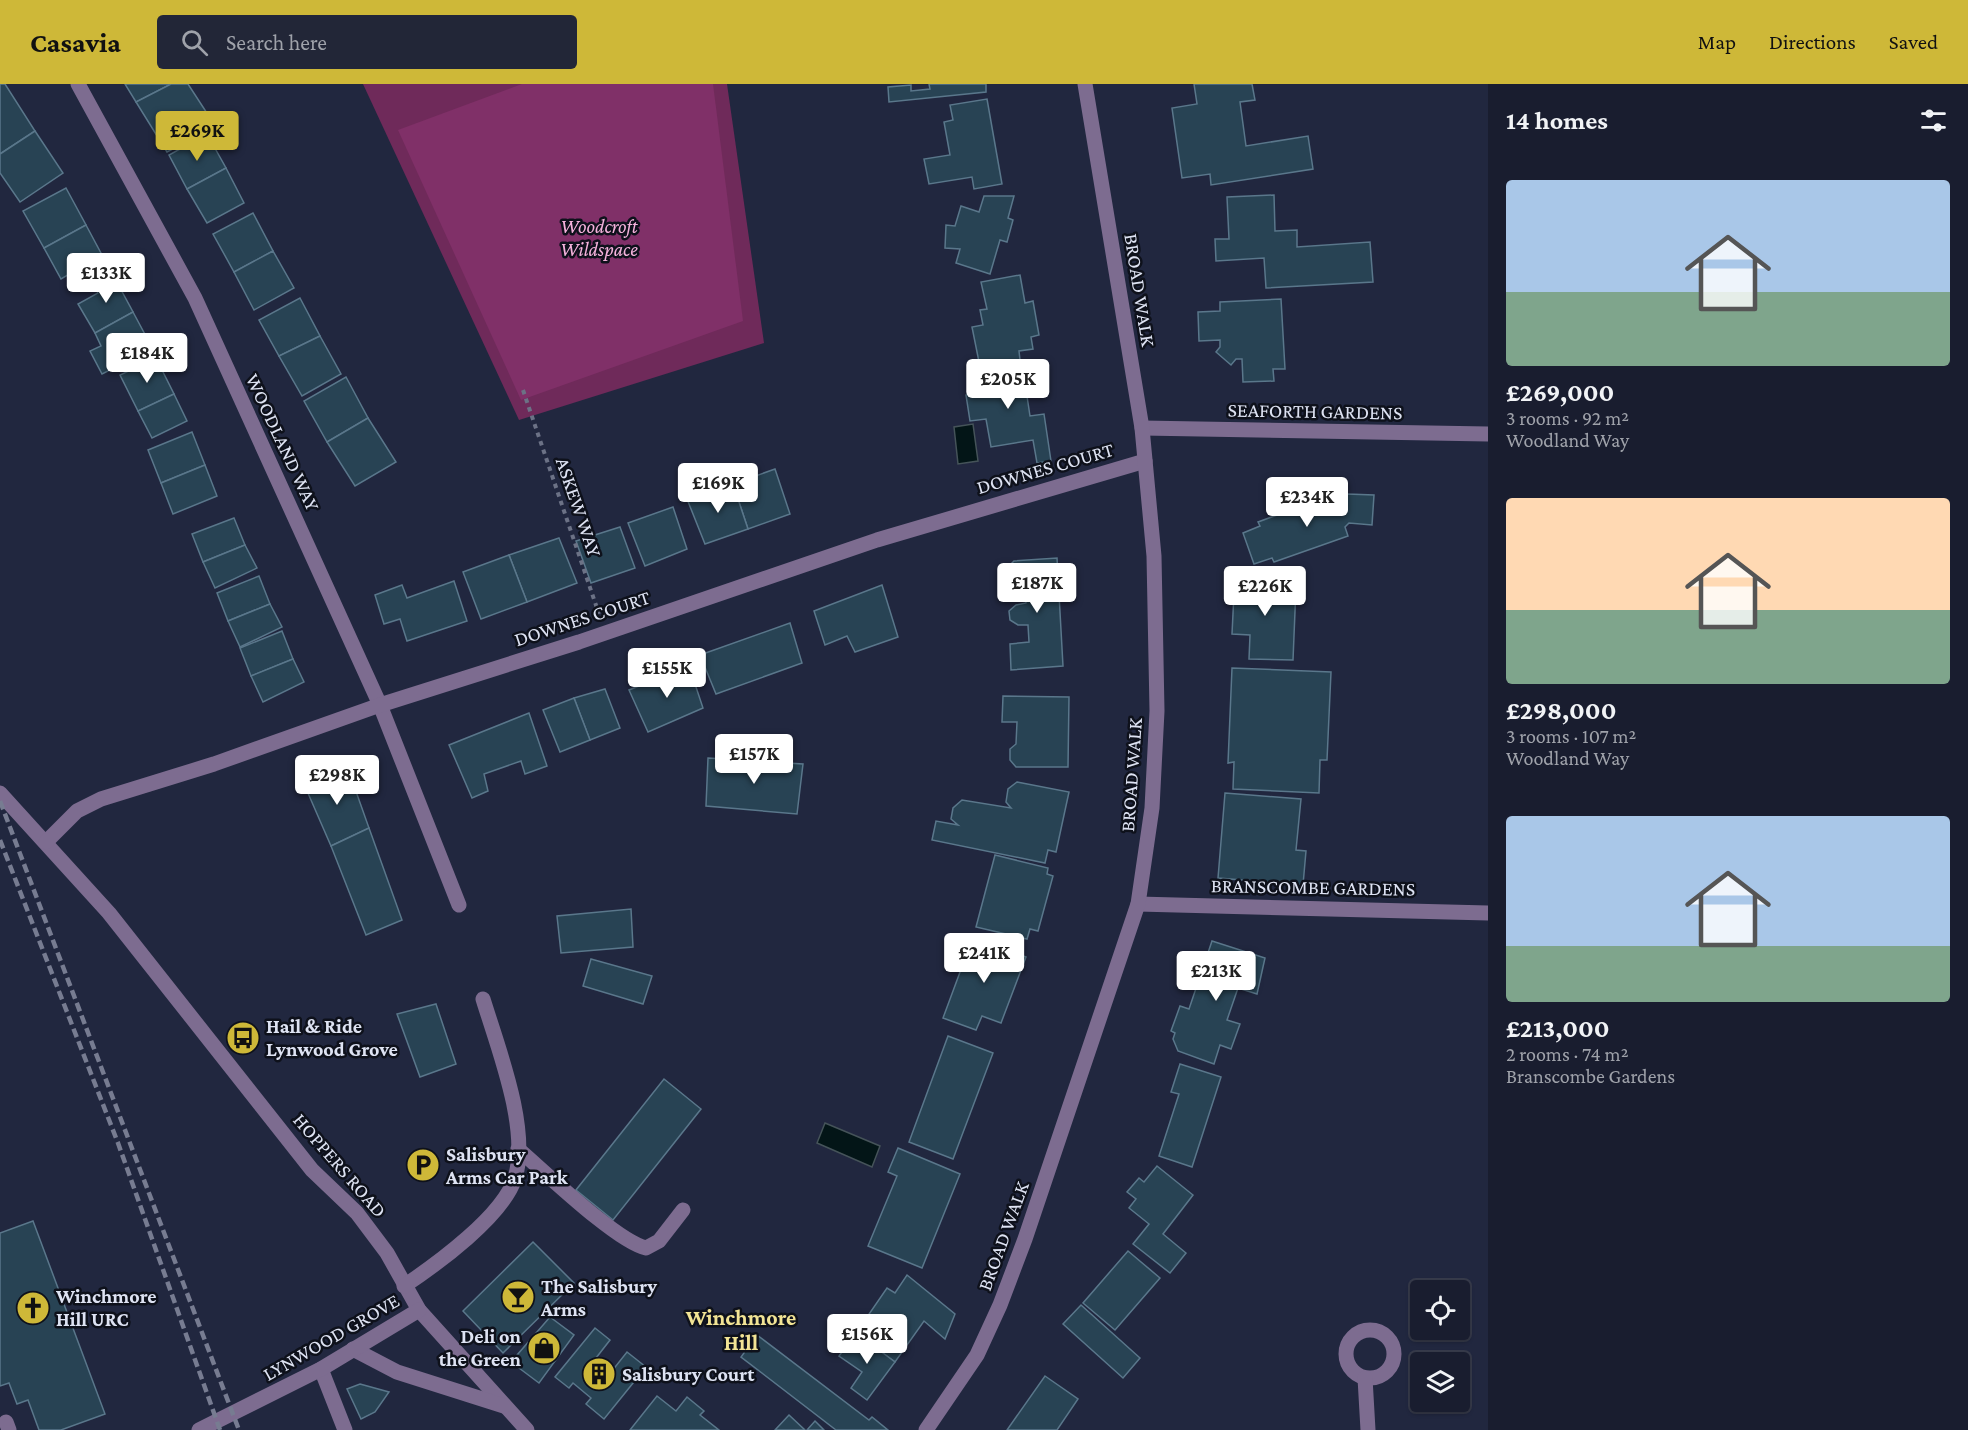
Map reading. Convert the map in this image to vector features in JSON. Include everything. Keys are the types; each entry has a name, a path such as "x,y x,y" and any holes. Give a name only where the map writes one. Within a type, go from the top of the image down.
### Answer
{"street":[{"name":"WOODLAND WAY","path":"78,84 195,298 380,705 459,905"},
{"name":"BROAD WALK","path":"926,1430 977,1355 1000,1305 1069,1114 1138,904 1152,808 1157,711 1154,556 1142,428 1085,84"},
{"name":"SEAFORTH GARDENS","path":"1142,428 1488,434"},
{"name":"DOWNES COURT","path":"46,842 77,811 100,799 214,764 380,705 606,633 877,540 1145,461"},
{"name":"HOPPERS ROAD","path":"0,793 110,913 312,1170 357,1213 387,1253 419,1310 527,1430"},
{"name":"BRANSCOMBE GARDENS","path":"1138,904 1488,913"},
{"name":"LYNWOOD GROVE","path":"404,1286 434,1266 480,1226 502,1200 515,1178 520,1131 483,999"},
{"path":"518,1149 619,1235 639,1246 646,1248 659,1241 683,1210"},
{"name":"LYNWOOD GROVE","path":"199,1430 321,1369 419,1310"},
{"path":"353,1349 397,1372 504,1406"},
{"path":"321,1369 345,1430"},
{"path":"1365,1378 1368,1430"}],"path":[{"name":"ASKEW WAY","path":"524,390 606,633"}],"green space":[{"name":"Woodcroft Wildspace","path":"363,84 727,84 764,343 519,420"},
{"name":"Woodcroft Wildspace","path":"522,84 713,84 743,321 521,400 398,130"}],"shaded area":[{"path":"973,424 978,461 958,464 954,427"},
{"path":"825,1123 880,1146 872,1167 817,1143"}],"building":[{"path":"0,84 5,84 35,131 0,154"},
{"path":"125,84 171,84 136,102"},
{"path":"171,84 188,84 216,127 167,152 136,102"},
{"path":"929,84 986,84 986,92 889,102 888,87 911,85 911,91 930,89"},
{"path":"1194,84 1252,84 1255,100 1240,102 1246,146 1308,136 1313,169 1211,185 1210,174 1182,178 1172,108 1197,104"},
{"path":"987,99 1002,184 974,189 972,177 929,184 924,159 950,155 944,122 953,120 950,105"},
{"path":"35,131 63,173 20,202 0,173 0,154"},
{"path":"207,134 226,168 187,189 169,155"},
{"path":"226,168 244,203 207,223 187,189"},
{"path":"66,188 86,225 44,248 23,211"},
{"path":"1274,195 1275,231 1297,230 1297,247 1370,242 1373,282 1266,288 1264,258 1216,261 1215,239 1229,239 1227,197"},
{"path":"984,196 1014,196 1008,218 1013,220 1007,242 1000,240 990,274 956,263 960,249 945,248 946,225 955,226 961,206 979,212"},
{"path":"253,213 273,251 234,272 213,234"},
{"path":"86,225 102,255 61,279 44,248"},
{"path":"273,251 294,288 254,310 234,272"},
{"path":"112,273 133,312 95,333 78,304 98,293 93,283"},
{"path":"1020,275 1025,303 1033,301 1039,335 1031,337 1033,349 1019,351 1020,360 991,365 990,360 979,362 972,327 983,325 980,310 987,309 981,282"},
{"path":"300,298 320,336 279,356 259,320"},
{"path":"1281,299 1285,369 1273,369 1274,381 1243,382 1242,359 1236,359 1231,365 1216,352 1220,347 1220,340 1199,341 1198,312 1220,311 1220,302"},
{"path":"133,312 149,342 130,351 134,358 102,374 90,351 101,346 95,333"},
{"path":"320,336 341,374 302,396 279,356"},
{"path":"156,358 174,394 138,411 120,375"},
{"path":"1022,363 1030,416 1044,414 1051,461 1037,463 1033,440 991,447 986,419 970,421 966,395 975,393 973,379 991,377 990,368"},
{"path":"346,377 368,418 327,442 304,401"},
{"path":"174,394 187,421 152,438 138,411"},
{"path":"368,418 396,462 355,486 327,442"},
{"path":"192,432 205,465 161,483 148,450"},
{"path":"205,465 217,496 173,514 161,483"},
{"path":"775,469 790,514 748,529 733,484"},
{"path":"733,484 748,529 705,544 687,499"},
{"path":"1347,494 1374,495 1372,525 1349,523 1345,527 1348,536 1274,562 1272,558 1254,564 1243,533 1260,526 1258,522 1329,496 1333,508 1347,503"},
{"path":"673,507 687,549 645,566 628,523"},
{"path":"234,518 245,545 203,562 192,534"},
{"path":"620,527 635,568 591,583 576,541"},
{"path":"559,538 577,583 527,602 509,555"},
{"path":"245,545 257,568 215,588 203,562"},
{"path":"509,555 527,602 481,619 463,572"},
{"path":"1057,558 1063,666 1011,670 1010,644 1029,642 1028,625 1018,625 1010,620 1009,611 1016,605 1026,603 1023,582 1012,584 1007,579 1006,569 1014,561"},
{"path":"1235,573 1268,574 1268,586 1296,587 1293,660 1249,659 1250,635 1232,634"},
{"path":"259,576 270,604 228,621 217,593"},
{"path":"454,581 467,621 407,641 400,619 384,624 375,595 402,585 407,598"},
{"path":"882,585 898,637 855,652 847,636 825,645 814,611"},
{"path":"270,604 282,627 240,647 228,621"},
{"path":"790,623 802,663 716,694 700,655"},
{"path":"282,631 293,659 251,676 240,648"},
{"path":"293,659 304,682 263,702 251,676"},
{"path":"689,666 703,708 648,732 629,690"},
{"path":"1232,668 1331,672 1327,760 1320,760 1319,793 1233,789 1234,762 1228,763"},
{"path":"605,689 620,728 590,740 574,698"},
{"path":"1003,696 1069,697 1068,767 1016,767 1010,760 1010,749 1016,744 1017,722 1002,722"},
{"path":"574,698 590,740 560,752 543,710"},
{"path":"529,713 547,766 525,774 521,761 484,774 488,791 472,798 449,745"},
{"path":"708,758 803,764 797,814 706,806"},
{"path":"347,766 369,828 331,846 304,784"},
{"path":"1017,782 1069,792 1056,852 1048,850 1045,863 932,840 936,821 958,825 951,819 953,808 962,800 1011,808 1006,802 1008,789"},
{"path":"1225,793 1301,799 1296,850 1306,851 1303,885 1218,878"},
{"path":"369,828 402,920 366,935 331,846"},
{"path":"995,855 1048,868 1047,874 1053,876 1038,931 1030,929 1027,939 976,927"},
{"path":"631,909 633,947 561,953 557,916"},
{"path":"973,937 1026,957 1001,1023 982,1016 976,1030 943,1018"},
{"path":"1212,941 1265,958 1257,994 1238,988 1227,1020 1240,1024 1231,1049 1220,1045 1214,1064 1178,1051 1173,1039 1175,1033 1171,1031 1180,1006 1189,1009"},
{"path":"591,959 652,976 643,1004 583,986"},
{"path":"436,1004 456,1064 420,1077 397,1014"},
{"path":"948,1036 993,1053 953,1159 909,1142"},
{"path":"1180,1064 1221,1077 1192,1167 1159,1156 1179,1094 1171,1092"},
{"path":"664,1079 701,1109 613,1220 576,1190"},
{"path":"898,1148 960,1174 922,1268 868,1246 897,1176 888,1172"},
{"path":"1157,1166 1193,1195 1163,1234 1186,1253 1170,1273 1133,1244 1149,1224 1129,1208 1136,1199 1127,1192 1139,1178 1144,1182"},
{"name":"Winchmore Hill URC","path":"33,1221 105,1414 61,1430 39,1430 28,1400 17,1404 9,1383 0,1386 0,1233"},
{"name":"The Salisbury Arms","path":"533,1242 574,1283 503,1353 463,1311"},
{"path":"1128,1251 1160,1278 1115,1330 1083,1303"},
{"path":"907,1275 955,1314 945,1339 924,1321 895,1362 856,1333 887,1288 895,1293"},
{"path":"1081,1305 1140,1358 1123,1378 1063,1324"},
{"name":"Deli on the Green","path":"550,1317 574,1335 539,1383 511,1362"},
{"name":"Salisbury Court","path":"595,1328 610,1340 596,1358 612,1371 627,1352 646,1367 604,1419 586,1404 591,1398 573,1383 569,1388 555,1377"},
{"path":"856,1333 895,1362 867,1400 851,1388 862,1372 839,1356"},
{"path":"757,1335 869,1420 872,1417 888,1430 836,1430 741,1357"},
{"path":"1045,1376 1078,1399 1057,1430 1007,1430"},
{"path":"360,1384 389,1392 375,1412 361,1419 347,1389"},
{"path":"657,1396 676,1411 687,1397 704,1411 700,1415 719,1430 630,1430"},
{"path":"789,1415 805,1430 775,1430"},
{"path":"815,1421 824,1430 807,1430"}],"railway":[{"path":"0,801 239,1430"},
{"path":"0,840 118,1143 220,1430"}],"place":[{"name":"Hail & Ride Lynwood Grove","path":"243,1038"},
{"name":"Salisbury Arms Car Park","path":"423,1165"},
{"name":"The Salisbury Arms","path":"518,1297"},
{"name":"Winchmore Hill URC","path":"33,1308"},
{"name":"Deli on the Green","path":"544,1348"},
{"name":"Salisbury Court","path":"599,1374"}],"district":[{"name":"Winchmore Hill","path":"741,1330"}]}
